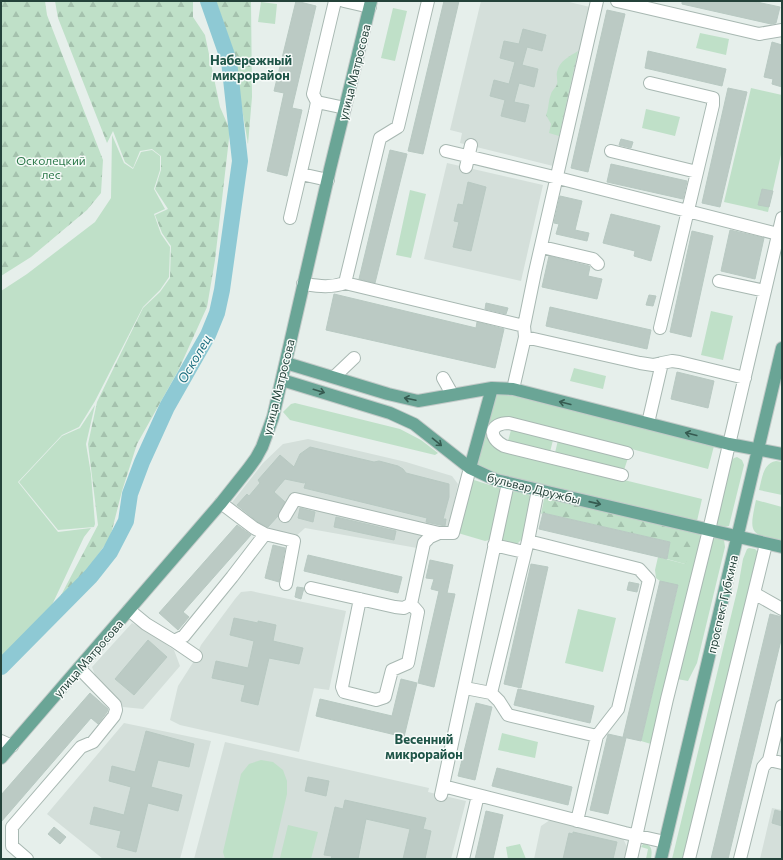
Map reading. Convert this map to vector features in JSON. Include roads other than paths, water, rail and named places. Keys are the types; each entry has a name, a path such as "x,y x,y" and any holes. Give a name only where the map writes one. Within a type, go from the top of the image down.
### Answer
{"main road":[{"name":"улица Матросова","path":"1,758 6,743 79,668 221,503 256,458 262,447 273,417 345,108 371,4"},
{"name":"проспект Губкина","path":"661,859 782,348"},
{"path":"286,362 388,394 418,401 492,388 513,389 729,444 782,454"},
{"name":"бульвар Дружбы","path":"282,380 390,413 414,424 470,468 496,480 782,547"},
{"path":"470,468 492,388"}],"street":[{"path":"290,218 317,102 313,94 334,1"},
{"path":"344,1 371,4"},
{"path":"345,283 380,138 398,126 428,1"},
{"path":"513,389 542,247 597,1"},
{"path":"617,1 759,34 782,30"},
{"path":"650,83 713,98 713,105 660,328"},
{"path":"317,102 345,108"},
{"path":"610,151 697,172"},
{"path":"446,152 469,156 688,210 778,234"},
{"path":"301,174 328,180"},
{"path":"631,859 667,699 709,530 782,218"},
{"path":"542,247 593,259 598,264"},
{"path":"719,281 764,291"},
{"path":"304,284 323,287 336,286 345,283 640,363 653,365 672,361 745,378"},
{"path":"334,377 354,358"},
{"path":"648,423 662,363"},
{"path":"443,378 452,394"},
{"path":"622,475 504,446 493,438 493,431 496,425 509,423 627,453"},
{"path":"285,516 295,498 439,533 453,533 470,468"},
{"path":"508,483 442,790 478,795 636,836 665,842"},
{"path":"491,693 538,490"},
{"path":"221,503 254,528 265,534 294,541 286,584"},
{"path":"312,588 404,608 410,604 424,543 430,537 439,533"},
{"path":"174,641 184,636 265,534"},
{"path":"689,859 766,544"},
{"path":"494,545 526,547 639,569 649,580 618,709 597,736 577,821"},
{"path":"754,594 760,596 782,610"},
{"path":"360,599 342,687 344,692 376,700 385,697 392,670 408,663 418,612 410,604"},
{"path":"129,610 146,624 196,656"},
{"path":"27,859 12,846 12,827 81,747 93,742 114,716 116,710 115,705 79,668"},
{"path":"465,688 491,693 499,701 508,715 597,736"},
{"path":"740,859 763,767 769,760 782,706"},
{"path":"769,760 782,763"},
{"path":"463,859 478,795"}],"waterway":[{"name":"Осколец","path":"1,667 91,576 110,552 126,521 130,494 142,462 167,407 208,335 217,313 222,290 240,161 229,61 208,1"}],"district":[{"name":"Набережный микрорайон","path":"251,68"},
{"name":"Весенний микрорайон","path":"424,746"}],"park label":[{"name":"Осколецкий лес","path":"51,167"}]}
